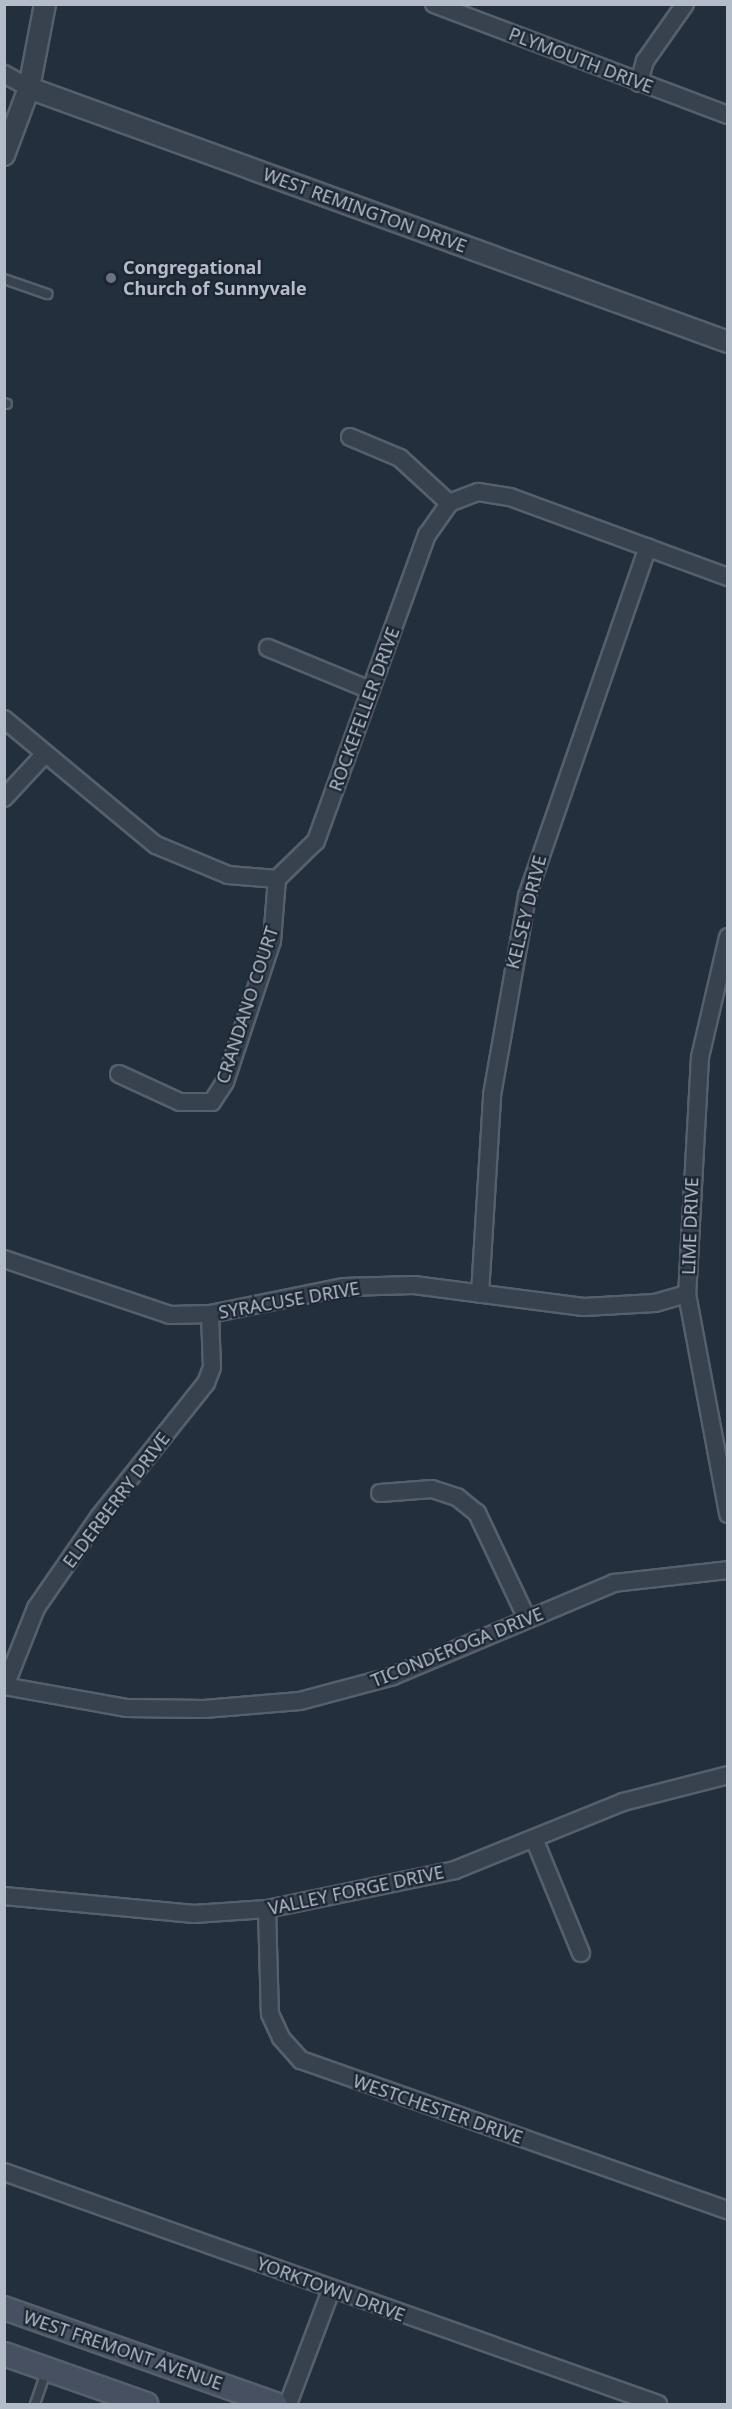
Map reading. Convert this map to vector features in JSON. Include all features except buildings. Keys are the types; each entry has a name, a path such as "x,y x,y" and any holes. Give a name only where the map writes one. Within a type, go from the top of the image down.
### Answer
{"main road":[{"name":"WEST FREMONT AVENUE","path":"4,2308 275,2404"},
{"path":"4,2354 146,2404"}],"street":[{"path":"4,155 29,88 45,4"},
{"path":"639,83 645,62 685,4"},
{"name":"PLYMOUTH DRIVE","path":"436,5 728,115"},
{"name":"WEST REMINGTON DRIVE","path":"4,74 29,88 728,342"},
{"path":"350,437 400,458 449,503 464,495 492,492 728,577"},
{"name":"ROCKEFELLER DRIVE","path":"277,879 316,841 427,535 449,503"},
{"name":"KELSEY DRIVE","path":"480,1294 492,1095 527,896 648,547"},
{"path":"268,648 370,690"},
{"path":"4,719 44,755 156,845 228,875 277,879"},
{"path":"4,798 44,755"},
{"name":"CRANDANO COURT","path":"119,1074 180,1102 212,1102 225,1082 272,941 277,879"},
{"name":"LIME DRIVE","path":"728,937 700,1057 687,1294 728,1514"},
{"name":"SYRACUSE DRIVE","path":"4,1259 133,1306 170,1315 210,1314 344,1287 414,1285 584,1307 655,1303 687,1294"},
{"name":"ELDERBERRY DRIVE","path":"5,1686 36,1608 99,1517 206,1383 212,1367 210,1314"},
{"path":"380,1493 432,1489 457,1497 477,1513 527,1619"},
{"name":"TICONDEROGA DRIVE","path":"5,1686 126,1708 204,1709 300,1701 393,1676 615,1583 728,1570"},
{"name":"VALLEY FORGE DRIVE","path":"4,1896 194,1914 267,1909 370,1891 536,1841 623,1802 728,1775"},
{"path":"536,1841 581,1953"},
{"name":"WESTCHESTER DRIVE","path":"267,1909 270,2014 281,2038 301,2060 728,2210"},
{"name":"YORKTOWN DRIVE","path":"4,2172 658,2404"},
{"path":"288,2404 331,2289"}],"lane":[{"path":"4,279 47,294"},
{"path":"35,2404 48,2370"}],"place":[{"name":"Congregational Church of Sunnyvale","path":"111,278"}]}
